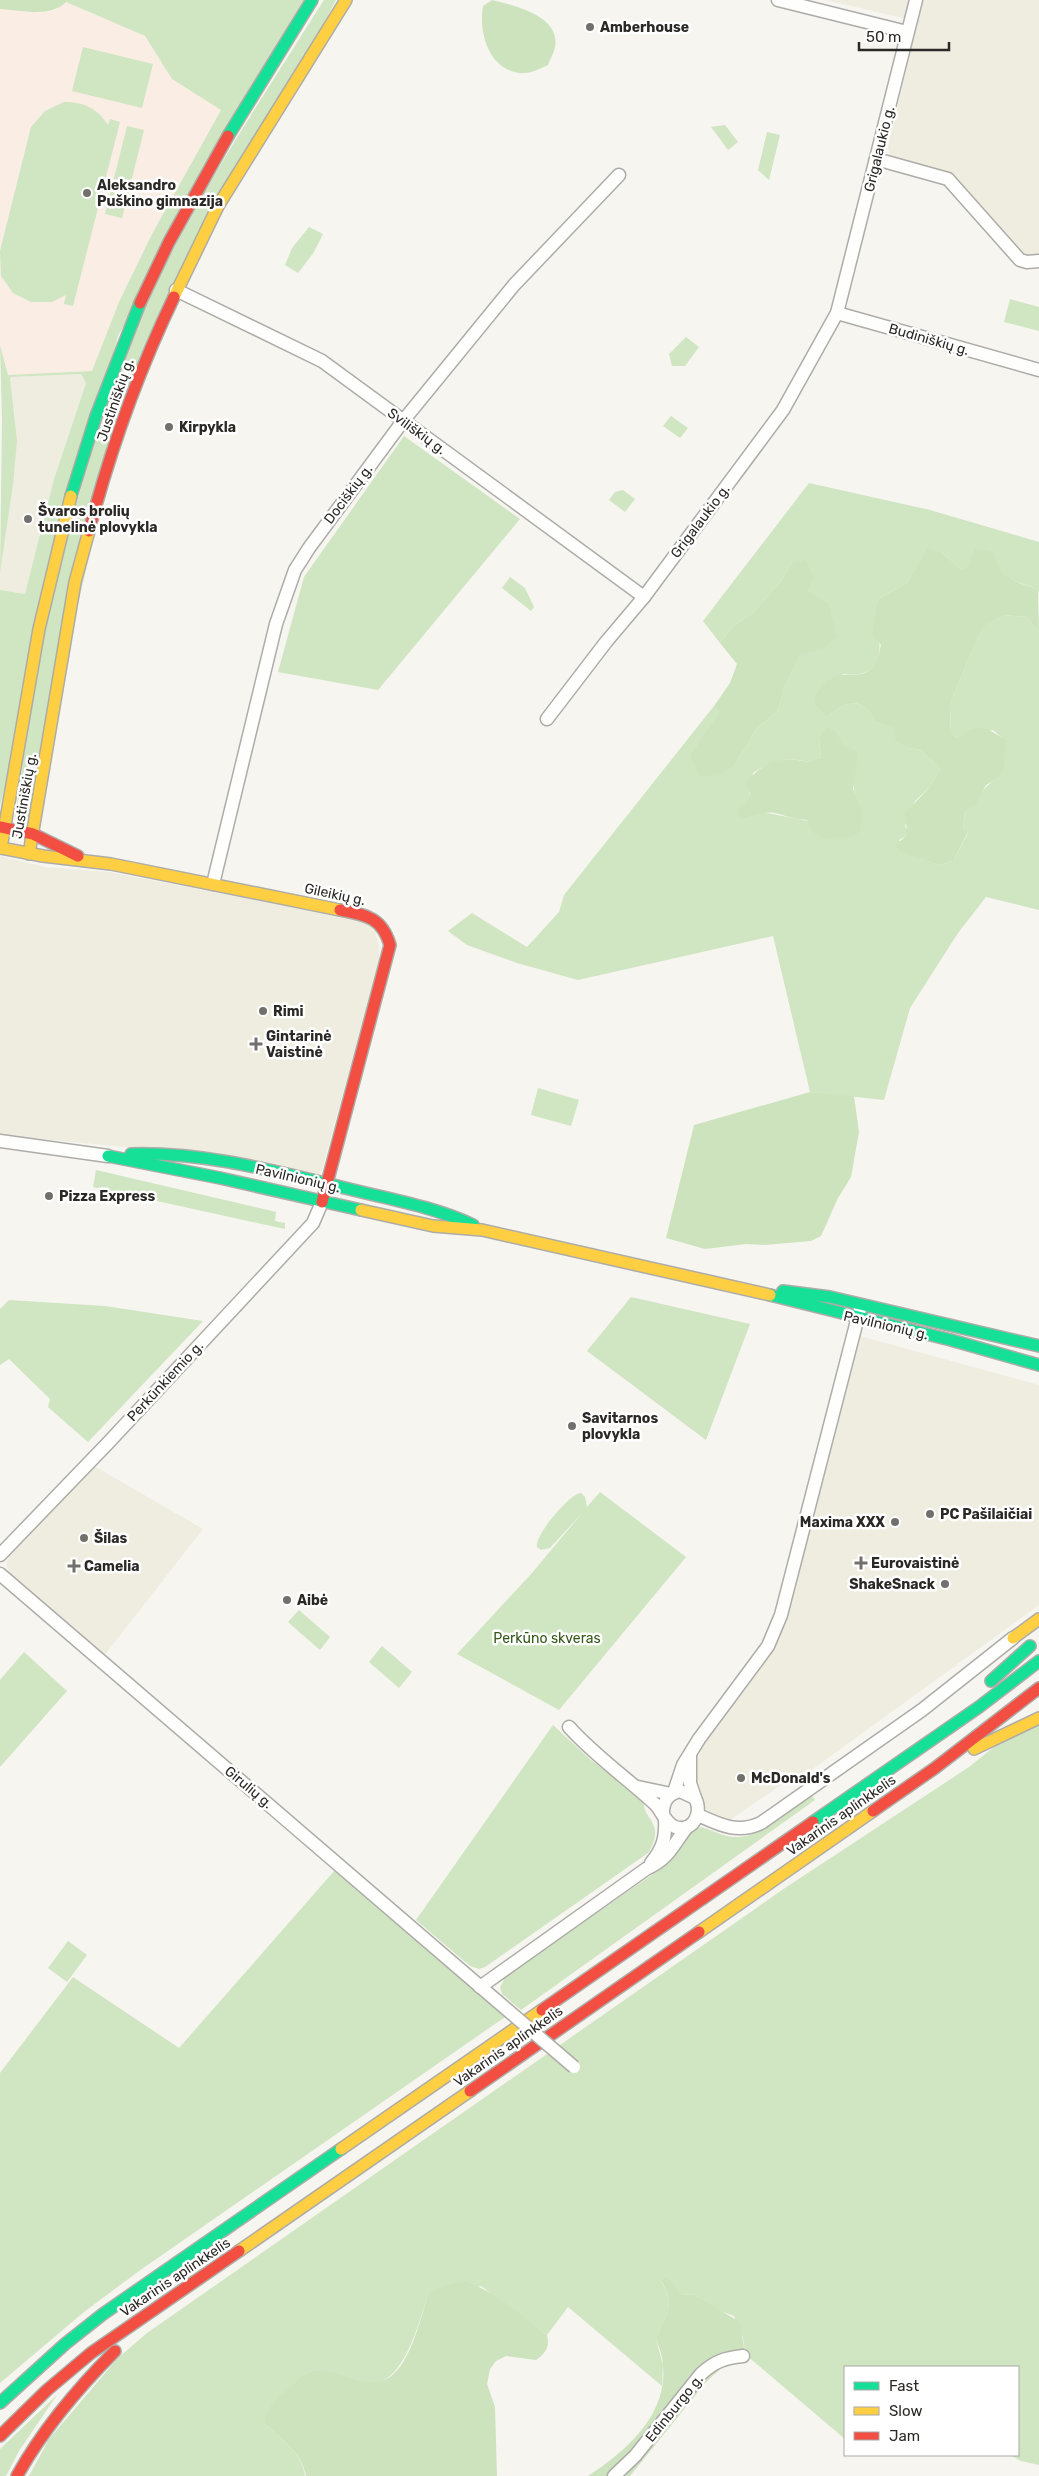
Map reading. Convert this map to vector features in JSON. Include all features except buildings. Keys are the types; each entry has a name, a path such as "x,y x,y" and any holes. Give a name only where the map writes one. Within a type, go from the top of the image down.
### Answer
{"main road":[{"name":"Justiniškių g.","path":"0,848 44,595 72,489 102,395 151,277 198,186 312,0"},
{"name":"Justiniškių g.","path":"29,854 75,582 100,488 133,391 146,356 176,290 218,206 346,0"},
{"name":"Gileikių g.","path":"2,828 33,834 85,859"},
{"name":"Gileikių g.","path":"0,848 29,854 85,859 374,918 387,933 390,945 322,1202"},
{"name":"Pavilnionių g.","path":"108,1156 154,1152 196,1156 436,1210 461,1218 482,1230"},
{"name":"Pavilnionių g.","path":"108,1156 220,1178 432,1226 482,1230 733,1286 1039,1365"},
{"name":"Pavilnionių g.","path":"733,1286 808,1294 861,1304 1039,1346"},
{"path":"1013,1638 1039,1619"},
{"path":"982,1688 1030,1646"},
{"name":"Vakarinis aplinkkelis","path":"0,2403 65,2344 103,2314 978,1707 1039,1661"},
{"name":"Vakarinis aplinkkelis","path":"0,2436 47,2390 91,2354 935,1768 1039,1688"},
{"path":"935,1768 1039,1718"},
{"path":"711,1893 759,1850 852,1780"},
{"path":"17,2476 48,2425 84,2381 148,2315"}],"street":[{"path":"778,0 907,32"},
{"name":"Grigalaukio g.","path":"547,719 606,642 644,597 783,410 837,313 916,0"},
{"path":"876,160 948,179 1020,260 1027,262 1039,261"},
{"name":"Dociškių g.","path":"212,884 276,624 295,570 318,534 403,421 530,266 619,175"},
{"name":"Sviliškių g.","path":"176,290 322,361 644,597"},
{"name":"Budiniškių g.","path":"837,313 1039,370"},
{"name":"Pavilnionių g.","path":"0,1141 108,1156"},
{"name":"Perkūnkiemio g.","path":"0,1555 96,1456 313,1223 322,1202"},
{"path":"646,1869 662,1850 666,1838 665,1801 673,1793 683,1765 699,1739 774,1636 784,1606 861,1304"},
{"name":"Girulių g.","path":"0,1574 574,2067"},
{"path":"698,1815 734,1829 744,1829 761,1823 922,1710 1013,1638"},
{"path":"569,1727 603,1762 638,1787 643,1795 674,1827 687,1827"},
{"path":"480,1986 646,1869 662,1862 698,1815 699,1809 690,1783 690,1756"},
{"path":"638,1787 673,1793 686,1792 695,1798"},
{"name":"Edinburgo g.","path":"614,2476 635,2456 707,2368 714,2362 743,2356"}],"shaded area":[{"path":"825,0 1039,0 1039,256 1032,258 1022,255 953,174 897,161 890,156 888,147 916,29 903,18"},
{"name":"Aleksandro Puškino gimnazija","path":"66,2 145,36 172,79 221,109 152,234 119,302 92,371 8,375 0,345 0,9 48,12 56,10"},
{"path":"81,374 86,383 54,479 25,594 0,590 0,573 13,485 15,419 10,377"},
{"path":"0,856 45,867 109,872 364,921 375,931 379,946 379,960 322,1170 318,1175 135,1148 0,1135"},
{"path":"860,1336 1039,1385 1039,1605 806,1774 791,1778 727,1822 712,1815 703,1805 693,1785 696,1764 704,1741 775,1642 786,1623"},
{"path":"94,1466 203,1529 103,1657 12,1578 6,1564 13,1550"}],"green space":[{"path":"0,0 68,0 54,10 36,12 0,9"},
{"path":"68,0 305,0 118,336 0,806 0,590 25,594 54,479 86,383 81,374 10,377 17,441 13,485 0,573 2,419 0,345 8,375 92,371 119,302 152,234 221,110 172,79 145,36 66,2"},
{"path":"324,0 336,0 127,392 28,821 24,824 17,822 15,817 35,680 46,625 80,490 102,419 128,349 161,274 204,193"},
{"path":"492,0 512,5 534,14 551,27 555,36 555,47 548,65 525,73 513,72 495,60 485,40 482,17 483,6"},
{"path":"83,47 153,64 142,108 72,91"},
{"path":"64,102 78,103 95,110 108,125 110,119 120,122 73,306 64,304 66,295 52,302 31,302 13,293 1,276 0,251 31,127 45,111"},
{"path":"725,125 738,142 728,150 711,127"},
{"path":"127,126 144,130 122,218 105,214"},
{"path":"767,132 780,135 769,180 758,170"},
{"path":"309,227 323,234 314,252 298,273 285,265 292,248"},
{"path":"1010,299 1039,307 1039,331 1004,322"},
{"path":"686,337 699,347 685,366 672,366 669,354"},
{"path":"671,416 688,428 680,438 663,426"},
{"path":"404,436 520,519 378,690 278,672 304,577"},
{"path":"809,483 930,510 1039,542 1039,594 1038,589 1009,579 997,567 961,569 940,551 927,550 907,583 878,599 879,651 877,661 871,669 860,674 843,674 827,717 848,704 854,703 859,705 865,708 876,722 893,725 909,748 921,750 938,765 940,770 929,788 915,801 905,826 908,831 906,836 899,840 909,854 939,865 953,861 968,833 963,828 965,812 988,785 999,778 1001,737 993,730 958,738 950,733 951,701 979,635 987,622 1004,615 1026,617 1039,631 1039,910 986,897 958,933 910,1008 884,1100 810,1092 773,936 578,980 517,963 467,945 448,931 472,913 527,947 559,912 564,895 714,706 721,710 690,754 734,766 757,728 778,711 784,688 800,653 821,650 807,592 792,563 780,582 753,613 733,626 720,643 703,621","holes":["837,732 853,779 855,799 863,814 808,821 762,812 745,819 753,773 766,765 779,761 793,759 808,762 821,757 819,739"]},
{"path":"623,490 635,499 625,512 609,500 615,492"},
{"path":"975,548 993,552 999,568 1009,578 1038,589 1039,631 1026,617 1004,615 987,623 979,635 951,701 950,733 958,738 972,729 983,728 1006,740 1004,766 999,778 986,785 976,804 965,812 963,828 968,832 953,861 939,865 899,851 896,845 906,836 905,813 929,788 940,770 938,765 921,750 909,748 896,741 893,726 876,722 865,708 854,703 848,704 827,717 815,702 819,691 830,679 839,676 856,675 871,669 876,661 881,645 872,633 878,599 907,583 927,549 940,551 961,569 968,567"},
{"path":"806,560 813,577 807,592 828,603 837,637 821,650 800,654 784,688 778,711 757,728 734,766 718,775 700,776 690,754 720,711 714,706 730,683 737,664 720,643 733,626 753,613 780,582 792,563"},
{"path":"510,577 525,588 534,607 531,611 502,588"},
{"path":"827,727 837,732 842,744 858,752 853,789 863,814 859,832 849,837 829,839 813,832 807,820 770,813 755,815 745,819 738,817 738,810 747,803 750,792 746,783 752,776 758,770 773,762 790,759 808,762 821,757 819,739"},
{"path":"538,1088 579,1100 571,1126 531,1115"},
{"path":"810,1092 854,1096 859,1132 851,1177 838,1198 821,1236 811,1241 765,1245 746,1244 705,1249 666,1238 694,1125"},
{"path":"96,1170 276,1212 275,1221 285,1223 285,1229 93,1187"},
{"path":"631,1297 750,1324 706,1440 587,1351"},
{"path":"9,1300 105,1306 203,1321 88,1442 48,1407 50,1399 9,1359 0,1365 0,1309"},
{"name":"Perkūno skveras","path":"600,1492 686,1557 559,1710 457,1654 532,1573 583,1512 550,1548 541,1550 537,1547 541,1534 561,1507 581,1493 585,1497 587,1507"},
{"path":"299,1610 330,1637 320,1650 288,1622"},
{"path":"382,1646 412,1672 399,1688 369,1662"},
{"path":"24,1652 67,1691 0,1767 0,1680"},
{"path":"1039,1711 1039,2465 1021,2461 1012,2456 1019,2456 1019,2366 844,2366 844,2438 745,2354 743,2337 734,2316 718,2310 694,2295 680,2294 661,2281 666,2290 669,2305 656,2339 663,2365 662,2386 568,2307 547,2335 481,2286 427,2298 415,2334 403,2361 386,2379 371,2383 323,2372 265,2424 296,2453 305,2476 29,2476 49,2439 118,2358 147,2333 785,1888 969,1767"},
{"path":"553,1725 591,1760 644,1802 646,1813 655,1828 653,1843 648,1853 485,1967 479,1969 470,1966 416,1920"},
{"path":"811,1795 815,1800 521,2010 502,1994 500,1987 504,1980 502,1977 662,1868 685,1837 700,1827 733,1837 754,1834 774,1823"},
{"path":"335,1870 505,2017 139,2271 84,2312 0,2383 0,2073 73,1977 179,2048"},
{"path":"68,1941 87,1955 67,1982 48,1968"},
{"path":"667,2278 680,2294 694,2295 740,2322 745,2354 729,2361 707,2381 630,2476 588,2476 629,2444 651,2416 659,2400 663,2384 663,2366 662,2356 656,2339 668,2311 668,2298 661,2280"},
{"path":"466,2282 488,2291 547,2335 548,2339 546,2349 536,2360 506,2356 496,2361 490,2369 487,2384 495,2407 497,2476 306,2476 296,2453 265,2424 267,2413 275,2401 302,2377 317,2371 327,2371 370,2382 390,2377 397,2371 409,2352 427,2298 435,2290 455,2283"},
{"path":"57,2395 19,2451 6,2476 0,2476 0,2449"}],"traffic: fast":[{"path":"228,136 312,0"},
{"path":"71,496 96,416 140,303"},
{"path":"131,1154 186,1156 266,1169 410,1204 442,1213 473,1225"},
{"path":"108,1156 220,1178 361,1210"},
{"path":"783,1291 830,1297 1039,1346"},
{"path":"770,1295 951,1340 1039,1365"},
{"path":"991,1681 1030,1646"},
{"path":"813,1822 979,1707 1039,1661"},
{"path":"0,2403 65,2344 103,2314 341,2149"}],"traffic: slow":[{"path":"174,297 218,206 346,0"},
{"path":"1,848 39,629 71,496"},
{"path":"29,854 75,582 89,531"},
{"path":"0,848 43,856 111,864 340,910"},
{"path":"361,1210 433,1226 482,1230 770,1295"},
{"path":"1013,1638 1039,1619"},
{"path":"974,1749 1039,1718"},
{"path":"699,1932 873,1811"},
{"path":"341,2149 542,2010"},
{"path":"239,2251 470,2091"}],"traffic: jam":[{"path":"140,303 169,242 228,136"},
{"path":"89,531 106,471 126,412 148,354 174,297"},
{"path":"0,827 33,834 78,856"},
{"path":"322,1202 390,945 387,936 378,923 365,916 340,910"},
{"path":"873,1811 935,1768 1039,1688"},
{"path":"542,2010 813,1822"},
{"path":"470,2091 699,1932"},
{"path":"0,2436 47,2390 91,2353 239,2251"},
{"path":"17,2476 49,2426 87,2380 115,2351"}],"place":[{"name":"Amberhouse","path":"590,27"},
{"name":"Aleksandro Puškino gimnazija","path":"87,193"},
{"name":"Kirpykla","path":"169,427"},
{"name":"Švaros brolių tunelinė plovykla","path":"28,519"},
{"name":"Rimi","path":"263,1011"},
{"name":"Gintarinė Vaistinė","path":"256,1044"},
{"name":"Pizza Express","path":"49,1196"},
{"name":"Savitarnos plovykla","path":"572,1426"},
{"name":"PC Pašilaičiai","path":"930,1514"},
{"name":"Maxima XXX","path":"895,1522"},
{"name":"Šilas","path":"84,1538"},
{"name":"Eurovaistinė","path":"861,1563"},
{"name":"Camelia","path":"74,1566"},
{"name":"ShakeSnack","path":"945,1584"},
{"name":"Aibė","path":"287,1600"},
{"name":"McDonald's","path":"741,1778"}]}
